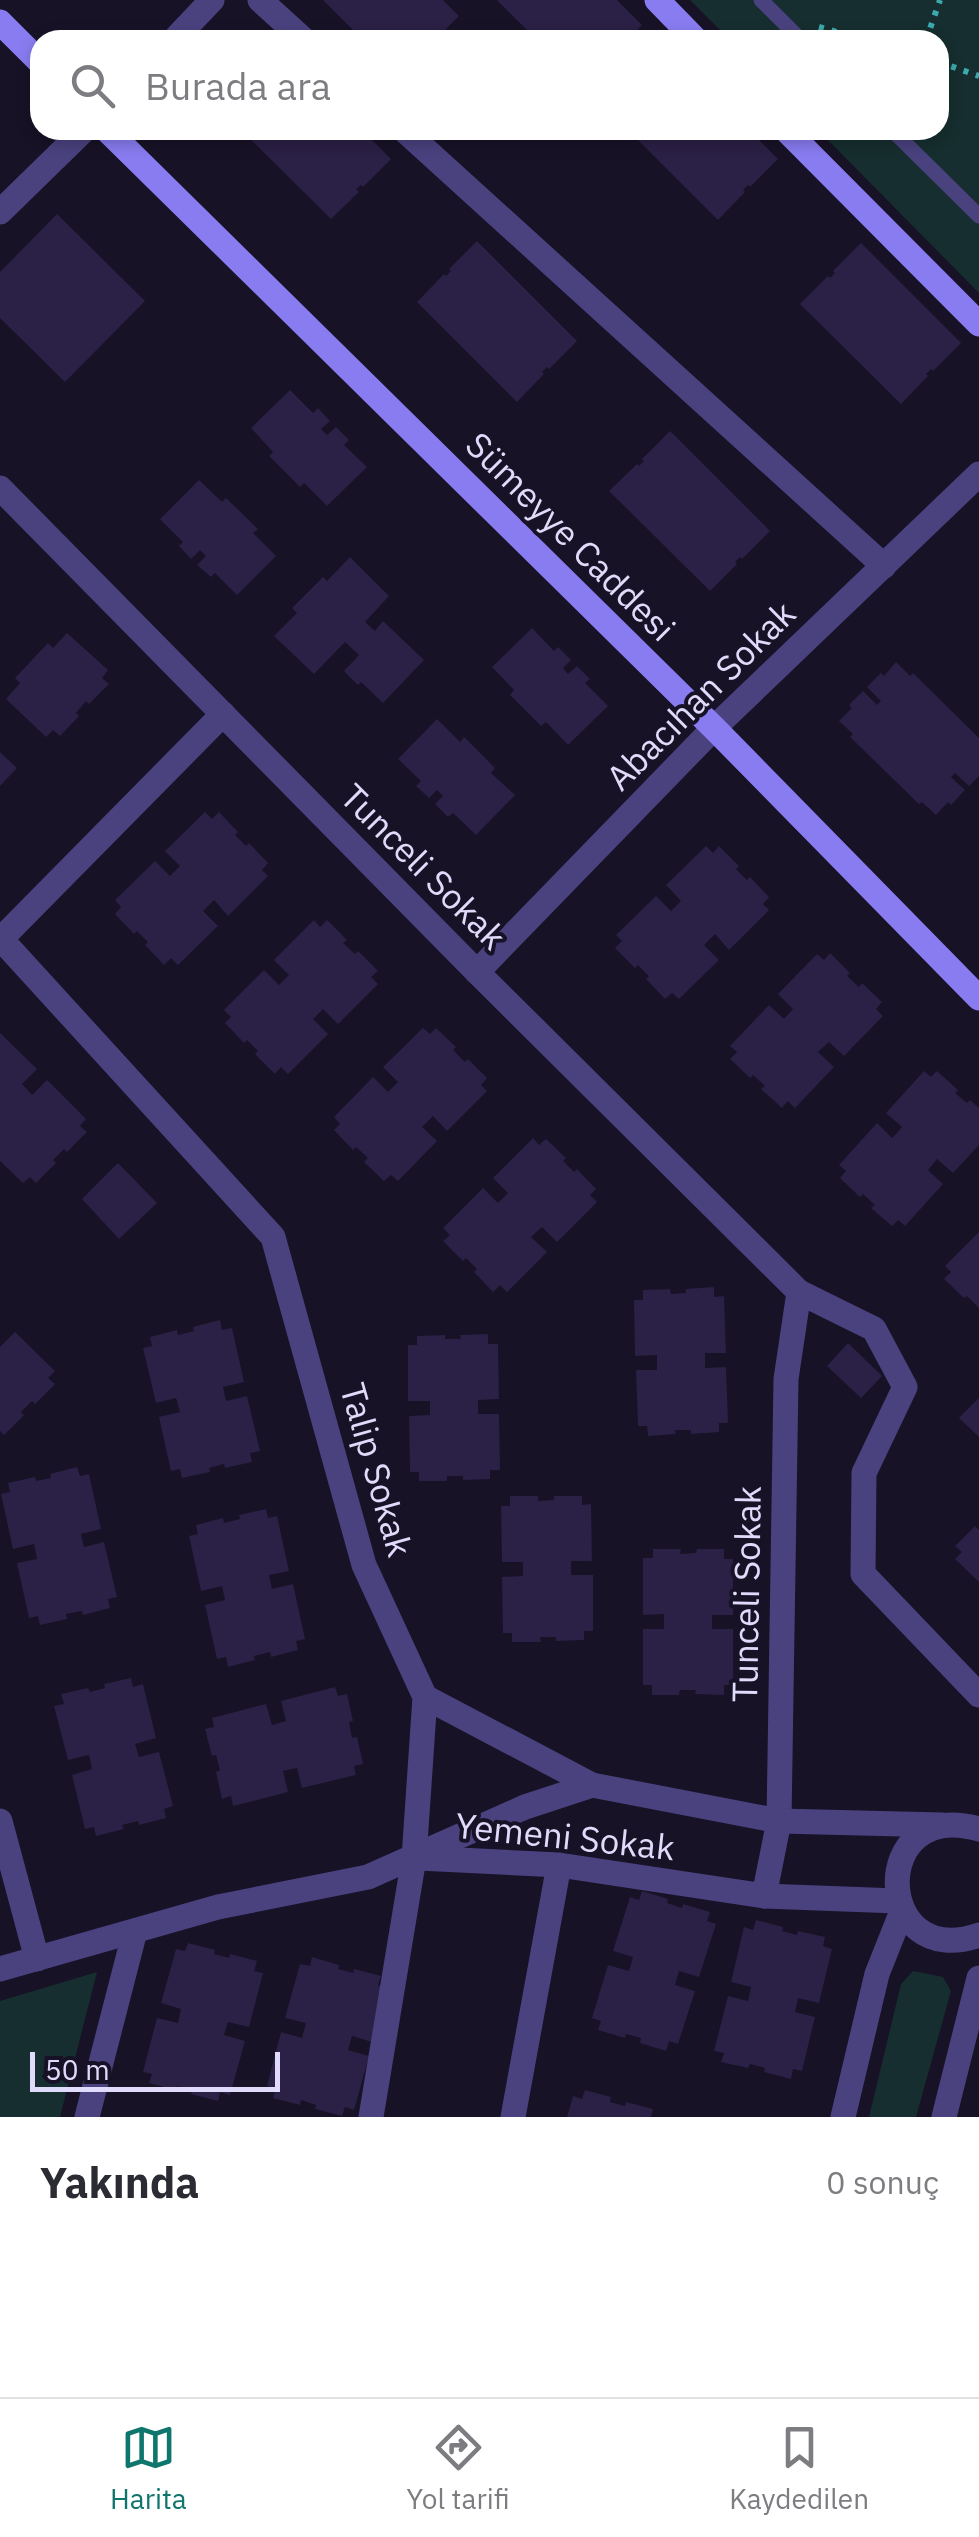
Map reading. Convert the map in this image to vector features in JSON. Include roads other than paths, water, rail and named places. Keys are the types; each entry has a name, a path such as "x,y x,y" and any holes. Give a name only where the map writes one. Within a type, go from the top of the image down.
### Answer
{"street":[{"path":"184,30 212,0"},
{"path":"260,0 293,30"},
{"path":"656,0 686,30"},
{"path":"0,22 30,52"},
{"path":"0,212 74,140"},
{"name":"Sümeyye Caddesi","path":"117,140 714,728 979,998"},
{"path":"415,140 884,566"},
{"path":"796,140 979,324"},
{"name":"Abacıhan Sokak","path":"477,972 714,728 979,474"},
{"name":"Tunceli Sokak","path":"0,488 798,1292 874,1329 906,1387 864,1472 863,1574 979,1695"},
{"path":"0,939 223,714"},
{"name":"Talip Sokak","path":"0,939 273,1237 364,1565 425,1697 414,1858 372,2117"},
{"name":"Tunceli Sokak","path":"764,1896 778,1821 786,1379 798,1292"},
{"name":"Yemeni Sokak","path":"425,1697 592,1786 778,1821 961,1824 979,1829"},
{"path":"414,1858 525,1807 592,1786"},
{"path":"0,1821 37,1959"},
{"path":"942,1825 923,1832 908,1845 899,1862 895,1882 900,1906 912,1924 943,1941 979,1935"},
{"name":"Yemeni Sokak","path":"0,1969 218,1907 368,1877 414,1858 559,1865 764,1896 900,1906"},
{"path":"513,2117 559,1865"},
{"path":"843,2117 877,1974 900,1906"},
{"path":"87,2117 134,1931"},
{"path":"944,2117 979,1978"}],"lane":[{"path":"761,0 791,30"},
{"path":"902,140 979,216"}]}
